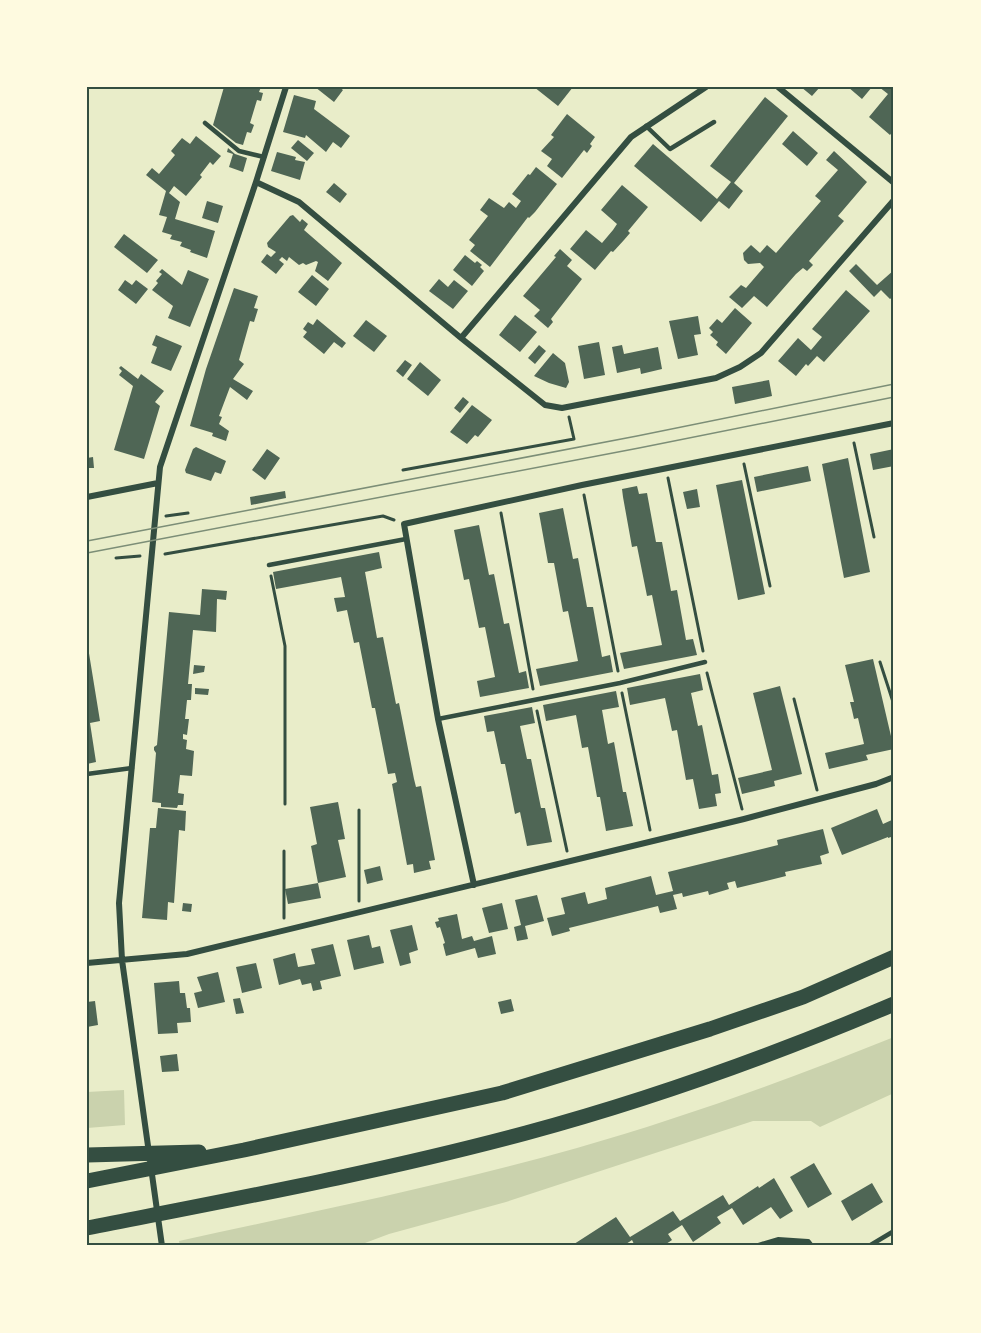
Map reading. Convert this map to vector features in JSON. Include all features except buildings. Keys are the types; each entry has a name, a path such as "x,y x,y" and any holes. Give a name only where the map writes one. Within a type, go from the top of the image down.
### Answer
{"highway":[{"path":"87,1181 244,1150 502,1093 710,1029 803,997 894,957"},
{"path":"87,1228 349,1176 525,1133 629,1104 727,1070 821,1035 894,1004"},
{"path":"87,1155 244,1150"}],"street":[{"path":"162,1246 122,960 119,903 160,467 286,87"},
{"path":"460,338 631,137 706,87"},
{"path":"778,87 894,183"},
{"path":"256,182 299,202 460,338 546,405 567,407 716,378 740,367 761,353 894,200"},
{"path":"474,885 438,719 404,524 499,502 894,423"},
{"path":"87,497 159,483"},
{"path":"87,963 187,954 744,819 819,800 894,777"},
{"path":"758,1246 778,1240 808,1242 811,1246"}],"lane":[{"path":"646,126 670,149 714,122"},
{"path":"205,123 239,151 264,158"},
{"path":"269,566 406,539"},
{"path":"438,719 620,683 705,662"},
{"path":"87,774 132,768"},
{"path":"869,1246 894,1231"}],"path":[{"path":"403,470 574,439 567,407"},
{"path":"852,432 874,537"},
{"path":"742,453 770,586"},
{"path":"666,468 705,662 744,819"},
{"path":"582,485 652,841"},
{"path":"499,502 535,700 569,861"},
{"path":"156,517 188,513"},
{"path":"116,558 174,554 383,516 404,524"},
{"path":"269,566 285,646 285,804"},
{"path":"880,662 894,705"},
{"path":"794,699 819,800"},
{"path":"359,810 359,912"},
{"path":"284,851 284,930"}],"green space":[{"path":"894,1037 894,1093 820,1127 811,1121 753,1121 506,1202 389,1234 357,1246 180,1246 179,1241 429,1186 577,1148 737,1097"},
{"path":"124,1090 125,1125 87,1128 87,1092"}],"tram line":[{"path":"87,541 637,436 894,384"},
{"path":"87,553 894,397"}]}
